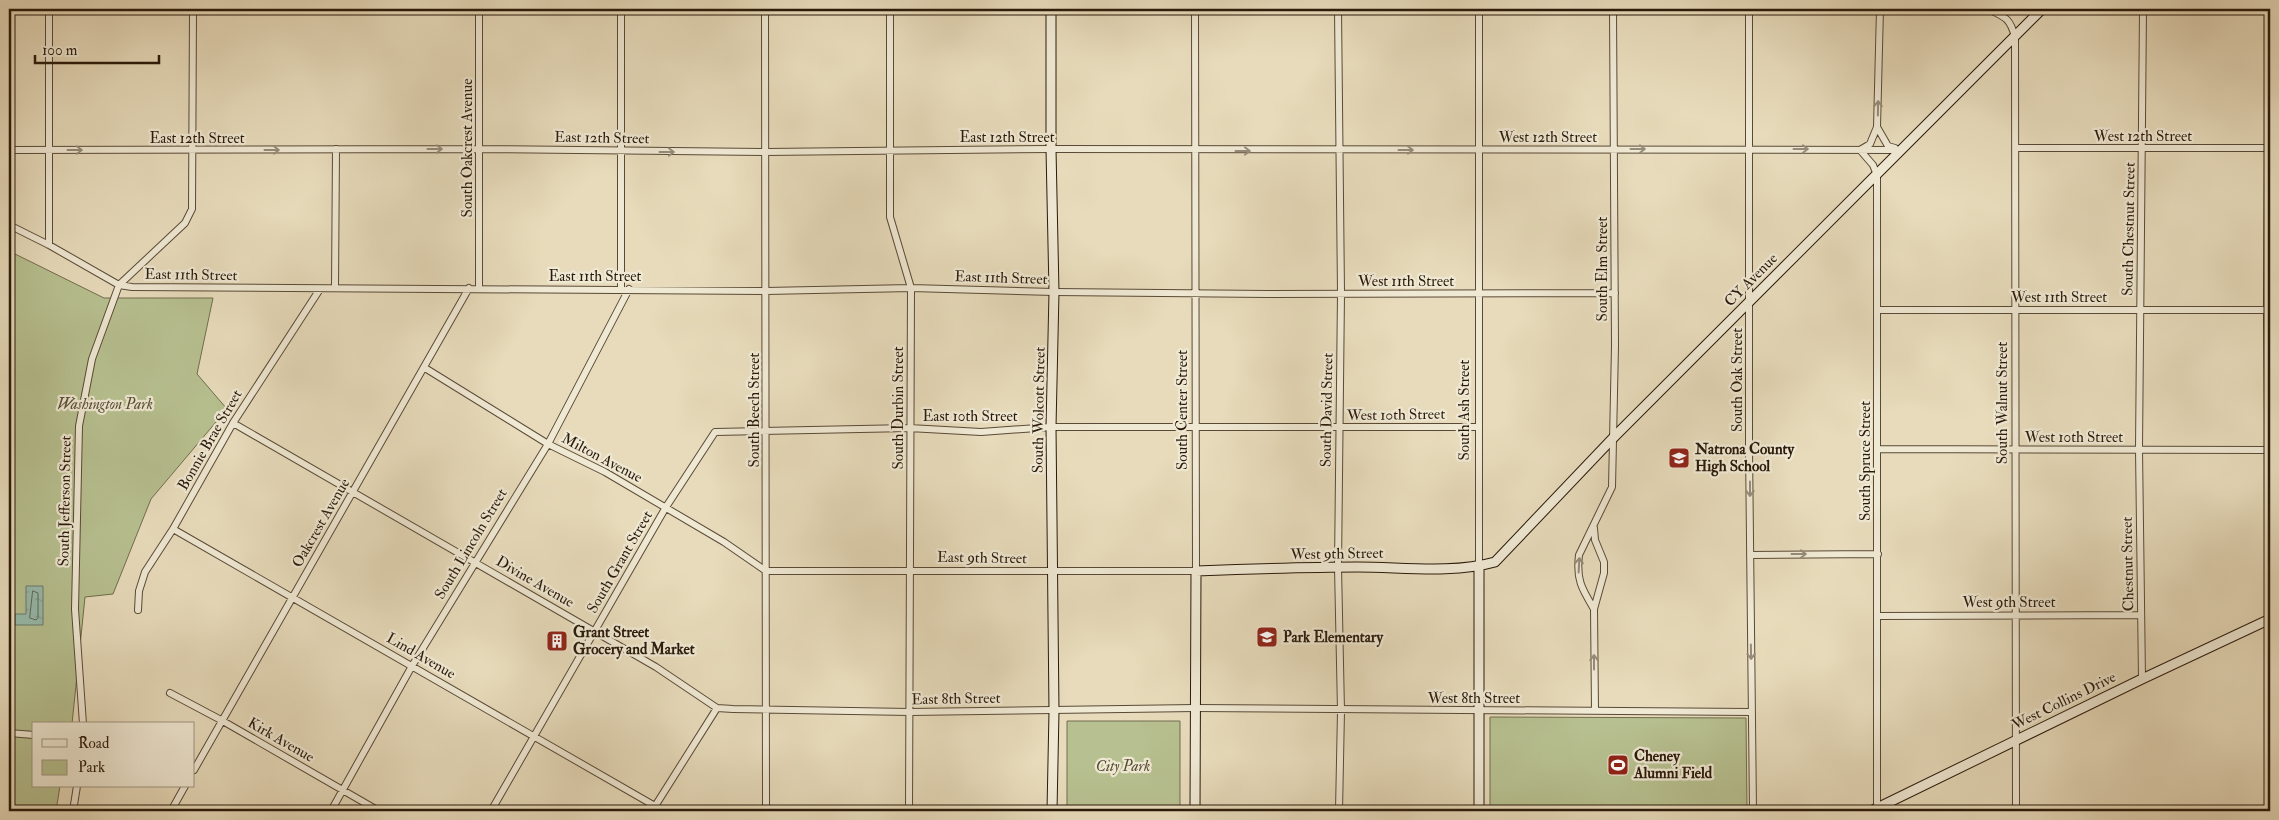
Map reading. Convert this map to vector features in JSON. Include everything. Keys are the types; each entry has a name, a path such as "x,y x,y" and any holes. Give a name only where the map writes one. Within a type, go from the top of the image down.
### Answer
{"main road":[{"name":"South Wolcott Street","path":"1051,9 1054,292 1051,428 1054,711 1052,811"},
{"name":"CY Avenue","path":"1479,566 1495,562 1613,438 2015,37 2039,9"},
{"name":"West 9th Street","path":"1196,571 1479,566"},
{"name":"South Ash Street","path":"1479,566 1479,811"},
{"name":"South Center Street","path":"1195,811 1196,571"},
{"name":"West Collins Drive","path":"1874,810 2015,740 2270,619"}],"street":[{"name":"South Oakcrest Avenue","path":"479,9 479,288"},
{"path":"621,9 621,289"},
{"name":"South Beech Street","path":"766,9 766,811"},
{"name":"South Durbin Street","path":"890,9 890,217 911,288 912,570 909,811"},
{"name":"South Center Street","path":"1195,9 1196,571"},
{"name":"South David Street","path":"1338,9 1341,293 1338,567 1341,710 1339,811"},
{"name":"South Ash Street","path":"1479,566 1478,150 1480,9"},
{"path":"9,10 1611,9"},
{"name":"South Elm Street","path":"1594,609 1580,587 1578,563 1579,555 1612,487 1615,293 1611,9"},
{"path":"1617,9 1955,9"},
{"name":"South Oak Street","path":"1749,9 1750,554 1753,811"},
{"name":"South Walnut Street","path":"1988,9 2004,16 2012,23 2015,37 2016,811"},
{"path":"2039,9 2079,12 2269,9 2270,619"},
{"path":"49,10 49,245"},
{"path":"119,285 185,223 192,209 193,10"},
{"path":"1877,175 1873,165 1860,150 1870,144 1877,127 1880,10"},
{"name":"South Chestnut Street","path":"2139,449 2143,10"},
{"path":"1877,127 1888,146 1901,150"},
{"name":"West 12th Street","path":"2016,148 2269,148"},
{"name":"East 12th Street","path":"9,150 479,149 766,152 1051,149 1195,150"},
{"path":"335,288 336,150"},
{"name":"West 12th Street","path":"1195,150 1901,150"},
{"name":"South Spruce Street","path":"1874,810 1878,554 1877,175"},
{"name":"East 11th Street","path":"9,225 49,245 119,285 132,287 766,291 911,288 1054,292 1197,292"},
{"name":"South Jefferson Street","path":"83,722 75,609 79,426 94,350 119,285"},
{"name":"Oakcrest Avenue","path":"195,768 469,288"},
{"name":"Bonnie Brae Street","path":"138,610 139,591 145,572 173,530 233,422 320,289"},
{"name":"South Lincoln Street","path":"331,811 412,666 548,444 629,289"},
{"name":"West 11th Street","path":"1197,292 1615,293"},
{"name":"West 11th Street","path":"1878,310 2269,310"},
{"name":"Milton Avenue","path":"425,368 548,444 605,472 666,507 724,542 766,571"},
{"name":"Divine Avenue","path":"233,422 656,667 717,708"},
{"name":"West 10th Street","path":"1195,428 1478,426"},
{"name":"East 10th Street","path":"715,432 910,428 981,432 1051,428 1195,428"},
{"name":"South Grant Street","path":"491,811 666,507 715,432"},
{"name":"West 10th Street","path":"1878,449 2269,450"},
{"name":"Chestnut Street","path":"2139,449 2142,679"},
{"path":"1594,525 1595,540 1604,562 1604,573 1594,609 1595,711"},
{"name":"Lind Avenue","path":"173,530 293,596 535,736 654,809"},
{"path":"1750,554 1878,554"},
{"name":"East 9th Street","path":"766,571 1196,571"},
{"name":"West 9th Street","path":"1877,616 2141,615"},
{"name":"Kirk Avenue","path":"170,693 221,720 378,811"},
{"path":"654,809 717,708"},
{"name":"East 8th Street","path":"717,708 910,712 1195,708"},
{"name":"West 8th Street","path":"1195,708 1752,712"},
{"path":"9,734 32,735"},
{"path":"73,811 77,788"},
{"path":"171,811 184,788"}],"green space":[{"name":"Washington Park","path":"9,251 104,298 213,298 197,374 227,409 151,499 113,594 85,597 72,722 32,722 32,788 60,788 56,811 9,811"},
{"name":"Cheney Alumni Field","path":"1490,717 1746,718 1747,811 1490,811"},
{"name":"City Park","path":"1067,721 1180,721 1180,811 1067,811"}],"water":[{"path":"26,586 43,586 43,625 15,625 15,614 26,614"}],"place":[{"name":"Natrona County High School","path":"1679,458"},
{"name":"Park Elementary","path":"1267,637"},
{"name":"Grant Street Grocery and Market","path":"557,641"},
{"name":"Cheney Alumni Field","path":"1618,765"}]}
